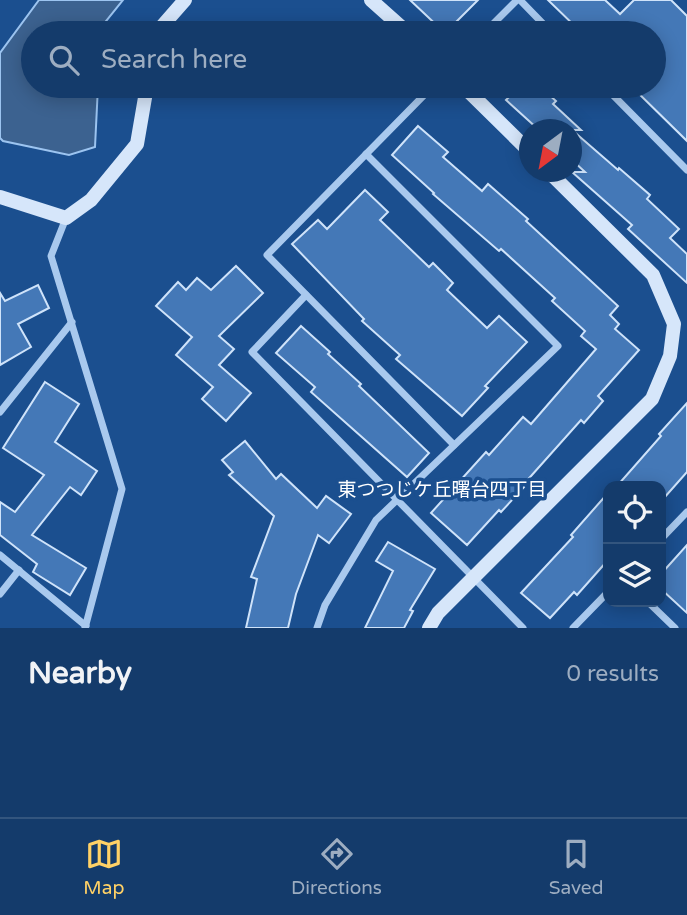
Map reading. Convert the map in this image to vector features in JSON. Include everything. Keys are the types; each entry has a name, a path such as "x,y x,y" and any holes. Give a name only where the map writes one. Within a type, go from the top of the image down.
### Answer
{"street":[{"path":"167,21 185,0"},
{"path":"372,0 395,21"},
{"path":"496,21 518,0 540,21"},
{"path":"0,555 86,627 122,489 51,256 66,218 91,200 137,144 145,98"},
{"path":"421,98 267,255 454,445"},
{"path":"475,98 519,141"},
{"path":"616,98 687,170"},
{"path":"317,628 325,605 376,520 558,346 366,154"},
{"path":"429,628 438,613 652,399 670,356 674,324 653,275 559,182"},
{"path":"0,197 66,218"},
{"path":"306,295 251,352 523,628"},
{"path":"0,412 72,322"},
{"path":"666,534 687,512"},
{"path":"0,594 19,570"},
{"path":"573,628 603,597"},
{"path":"653,607 675,628"}],"water":[{"path":"39,0 123,0 106,21 24,21"},
{"path":"21,24 21,98 97,98 95,147 69,155 3,141 0,138 0,53"}],"building":[{"path":"410,0 478,0 457,21 432,21"},
{"path":"548,0 605,0 620,14 634,0 671,0 687,16 687,141 643,98 666,98 666,21 570,21"},
{"path":"508,98 553,98 556,101 553,104 569,119 527,119 506,100"},
{"path":"418,126 448,152 443,157 482,191 488,184 618,306 610,315 619,324 615,329 639,350 598,396 603,401 584,423 581,420 524,487 467,545 431,513 486,452 489,455 523,417 531,424 596,349 581,336 585,331 552,301 555,298 501,249 499,251 433,194 392,155"},
{"path":"582,139 650,195 647,199 679,229 670,238 687,254 687,283 628,229 632,225 582,181 582,172 585,172 582,169"},
{"path":"365,190 388,212 380,220 429,267 433,263 453,283 447,290 487,328 499,316 527,342 485,386 488,388 462,416 396,359 400,355 362,321 364,319 292,244 318,220 327,229"},
{"path":"236,266 263,293 219,336 234,349 219,365 251,393 226,421 202,399 213,387 176,355 192,337 156,306 178,282 186,290 197,278 211,290"},
{"path":"38,285 49,308 18,324 31,347 0,365 0,293 5,301"},
{"path":"301,326 429,453 407,477 311,392 315,387 276,353"},
{"path":"45,382 79,404 55,442 97,471 81,495 70,487 32,535 86,568 70,595 33,572 37,564 0,535 0,502 15,512 44,475 3,448"},
{"path":"687,403 687,472 666,496 666,481 621,481 661,436 659,434"},
{"path":"245,441 276,479 281,474 317,508 326,496 351,514 329,543 318,535 296,594 288,628 246,628 257,579 251,577 274,516 229,475 233,472 222,460"},
{"path":"603,499 603,566 577,595 574,592 550,618 521,593 573,537 571,535"},
{"path":"388,542 435,569 410,610 413,611 404,628 365,628 393,571 376,561"},
{"path":"687,545 687,613 666,594 666,568"}],"district":[{"name":"東つつじケ丘曙台四丁目","path":"442,489"}]}
